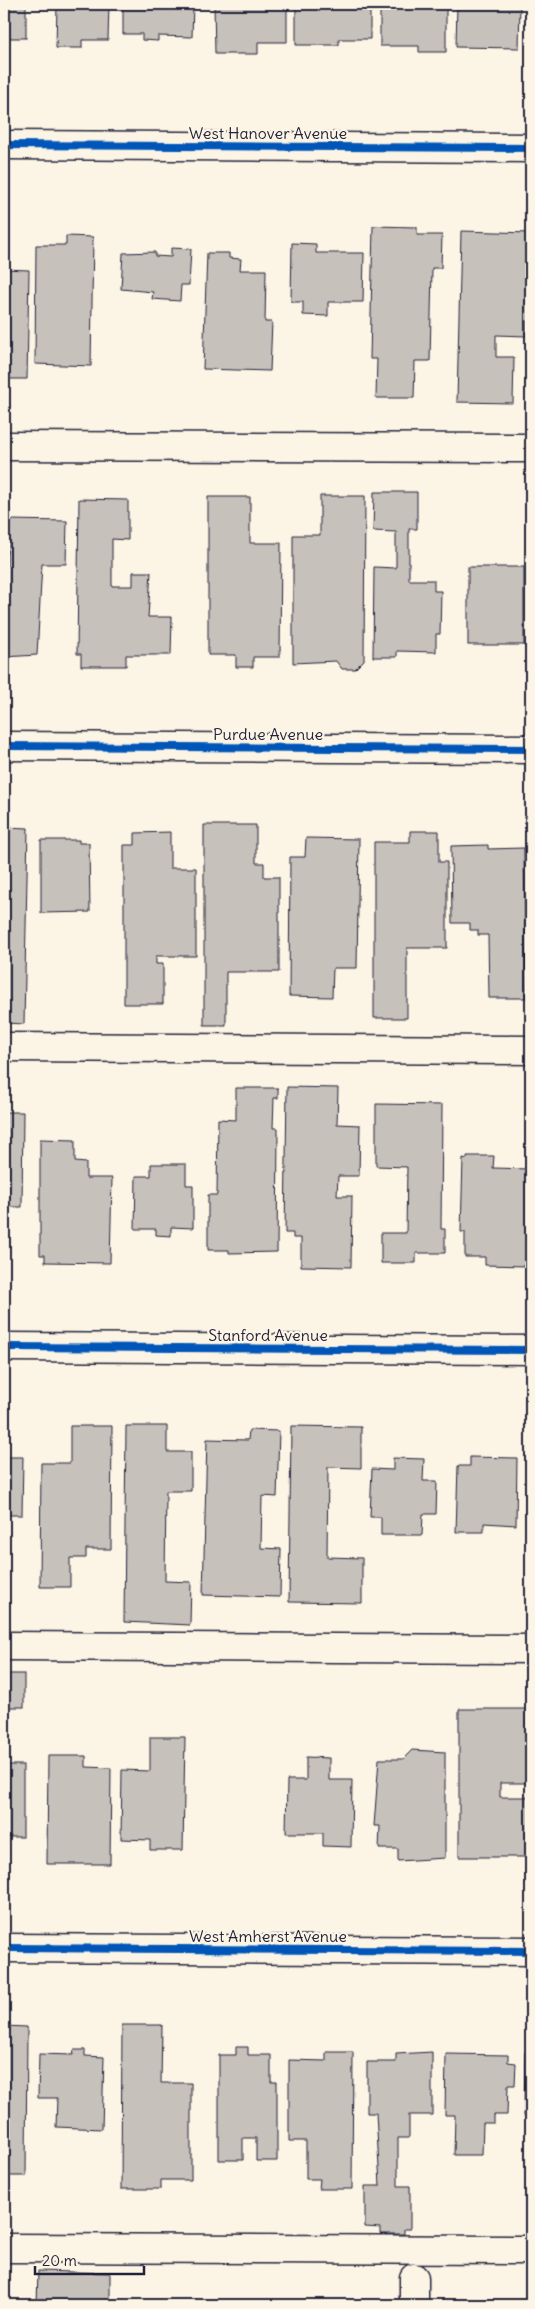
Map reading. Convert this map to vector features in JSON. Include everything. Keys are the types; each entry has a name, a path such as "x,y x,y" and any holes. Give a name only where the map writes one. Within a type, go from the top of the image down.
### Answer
{"street":[{"name":"West Hanover Avenue","path":"4,145 531,148"},
{"path":"4,446 531,448"},
{"name":"Purdue Avenue","path":"4,746 531,748"},
{"path":"4,1047 531,1050"},
{"name":"Stanford Avenue","path":"4,1347 531,1350"},
{"path":"4,1646 531,1649"},
{"name":"West Amherst Avenue","path":"4,1948 531,1951"},
{"path":"4,2248 531,2250"},
{"path":"414,2278 414,2305"}],"building":[{"path":"4,4 26,4 26,38 4,38"},
{"path":"57,4 109,4 108,40 82,40 82,48 56,48"},
{"path":"123,4 193,4 192,37 158,36 158,41 142,40 142,34 123,34"},
{"path":"214,4 287,4 287,42 258,42 258,54 215,54"},
{"path":"296,4 370,4 370,39 339,39 339,45 296,45"},
{"path":"380,4 446,4 446,52 419,52 419,46 380,46"},
{"path":"457,4 520,4 519,48 456,47"},
{"path":"373,226 417,227 417,235 442,235 441,268 432,268 430,361 415,361 414,398 376,398 377,359 370,359"},
{"path":"461,231 531,233 531,321 527,321 527,336 496,335 496,357 514,357 513,403 457,402"},
{"path":"66,236 93,237 91,366 35,364 36,245 66,245"},
{"path":"292,243 316,244 316,253 364,253 363,302 328,302 328,316 303,315 303,302 291,302"},
{"path":"171,248 191,249 189,285 181,285 180,301 152,299 153,292 121,289 123,253 155,252 155,256 171,257"},
{"path":"207,253 229,253 229,258 241,259 240,270 266,270 265,322 272,322 270,371 203,369"},
{"path":"4,269 29,270 27,379 4,379"},
{"path":"374,492 417,492 417,529 409,529 409,580 434,580 434,591 441,591 440,634 436,634 436,652 397,651 397,657 373,657 374,567 396,568 396,532 373,531"},
{"path":"320,496 365,496 364,660 355,669 342,669 336,661 293,663 293,535 320,535"},
{"path":"208,497 250,497 250,543 281,543 280,657 253,657 253,667 236,667 236,655 208,655"},
{"path":"79,499 128,500 128,540 112,539 112,586 133,586 133,572 151,572 148,617 172,617 171,655 126,655 126,666 81,666 81,654 77,654"},
{"path":"8,520 67,521 66,564 42,564 37,655 4,657 4,566 7,566"},
{"path":"468,567 524,567 524,645 468,645"},
{"path":"204,825 256,825 256,863 264,863 264,877 279,877 279,972 226,972 226,1025 204,1025"},
{"path":"4,827 28,828 24,1024 4,1023"},
{"path":"410,831 439,831 439,862 447,862 447,948 407,948 407,1018 374,1018 374,842 410,842"},
{"path":"170,832 170,868 196,868 196,956 156,956 156,964 163,964 163,1004 124,1004 124,845 135,845 135,833"},
{"path":"306,838 359,839 357,968 333,968 332,997 289,996 290,857 305,857"},
{"path":"41,840 79,840 79,843 89,843 90,912 41,913"},
{"path":"488,845 488,849 524,848 526,998 489,998 488,935 478,935 478,930 470,930 470,923 452,923 451,846"},
{"path":"287,1087 338,1088 337,1124 360,1125 359,1176 338,1176 337,1196 352,1196 351,1267 301,1266 301,1238 293,1238 293,1233 285,1233"},
{"path":"236,1088 278,1088 278,1098 274,1098 273,1128 278,1128 277,1252 229,1253 229,1250 208,1250 208,1195 217,1195 218,1119 236,1120"},
{"path":"376,1104 442,1105 441,1229 445,1229 445,1253 416,1253 416,1263 381,1263 381,1233 406,1233 407,1167 376,1166"},
{"path":"4,1112 23,1112 22,1207 4,1207"},
{"path":"40,1139 75,1140 75,1162 86,1163 86,1178 112,1178 110,1263 45,1262 45,1255 40,1255"},
{"path":"467,1156 494,1156 493,1168 529,1169 527,1266 485,1265 485,1257 465,1257 465,1232 461,1232 463,1158 467,1159"},
{"path":"151,1164 186,1164 186,1185 193,1185 193,1228 171,1227 171,1236 156,1235 156,1229 135,1229 136,1176 151,1176"},
{"path":"70,1426 112,1426 111,1549 86,1549 86,1558 70,1558 70,1587 40,1587 41,1463 70,1463"},
{"path":"126,1426 167,1426 167,1452 191,1452 191,1491 166,1491 165,1581 191,1582 190,1625 124,1622"},
{"path":"291,1426 361,1427 361,1468 328,1467 327,1557 362,1558 362,1603 289,1602"},
{"path":"249,1430 279,1431 277,1497 262,1496 261,1548 281,1549 280,1597 203,1595 207,1439 248,1440"},
{"path":"4,1457 23,1457 22,1515 4,1515"},
{"path":"470,1457 517,1458 516,1525 484,1523 484,1532 456,1532 458,1466 470,1466"},
{"path":"393,1458 424,1459 423,1481 437,1481 436,1514 423,1514 422,1535 381,1535 381,1517 370,1517 372,1469 393,1470"},
{"path":"4,1674 24,1674 24,1707 4,1707"},
{"path":"459,1709 528,1709 528,1783 500,1783 500,1797 530,1797 530,1857 459,1857"},
{"path":"150,1737 185,1737 183,1850 150,1850 150,1840 121,1839 122,1770 150,1771"},
{"path":"412,1750 445,1752 445,1858 398,1861 398,1849 379,1849 380,1826 374,1826 379,1759 403,1759"},
{"path":"48,1756 86,1756 86,1767 111,1768 110,1864 47,1864"},
{"path":"306,1757 329,1758 329,1780 352,1780 351,1847 323,1846 323,1833 286,1833 287,1780 306,1780"},
{"path":"4,1765 23,1765 23,1837 4,1837"},
{"path":"122,2025 162,2025 161,2083 191,2083 191,2180 161,2180 161,2189 121,2189"},
{"path":"4,2026 27,2027 26,2176 4,2176"},
{"path":"236,2047 248,2047 248,2055 271,2055 271,2082 277,2082 277,2161 256,2161 256,2138 243,2138 243,2160 219,2160 219,2055 236,2055"},
{"path":"74,2050 85,2050 85,2056 104,2057 102,2129 56,2127 57,2098 38,2098 39,2054 73,2055"},
{"path":"326,2052 353,2052 352,2189 319,2189 320,2179 306,2179 306,2141 289,2141 289,2060 326,2061"},
{"path":"432,2052 432,2115 409,2115 409,2138 398,2138 398,2186 410,2186 410,2229 404,2229 404,2234 381,2234 381,2228 365,2227 365,2186 380,2186 376,2113 367,2113 367,2062 396,2062 396,2054"},
{"path":"525,2052 531,2052 531,2116 524,2116"},
{"path":"446,2054 508,2055 508,2062 516,2063 515,2085 508,2085 507,2115 494,2115 494,2123 483,2123 482,2155 454,2155 455,2115 445,2115"},
{"path":"38,2271 110,2273 110,2305 37,2305"}],"cycle path":[{"path":"4,145 531,148"},
{"path":"4,746 531,749"},
{"path":"4,1347 531,1350"},
{"path":"4,1948 531,1951"}]}
